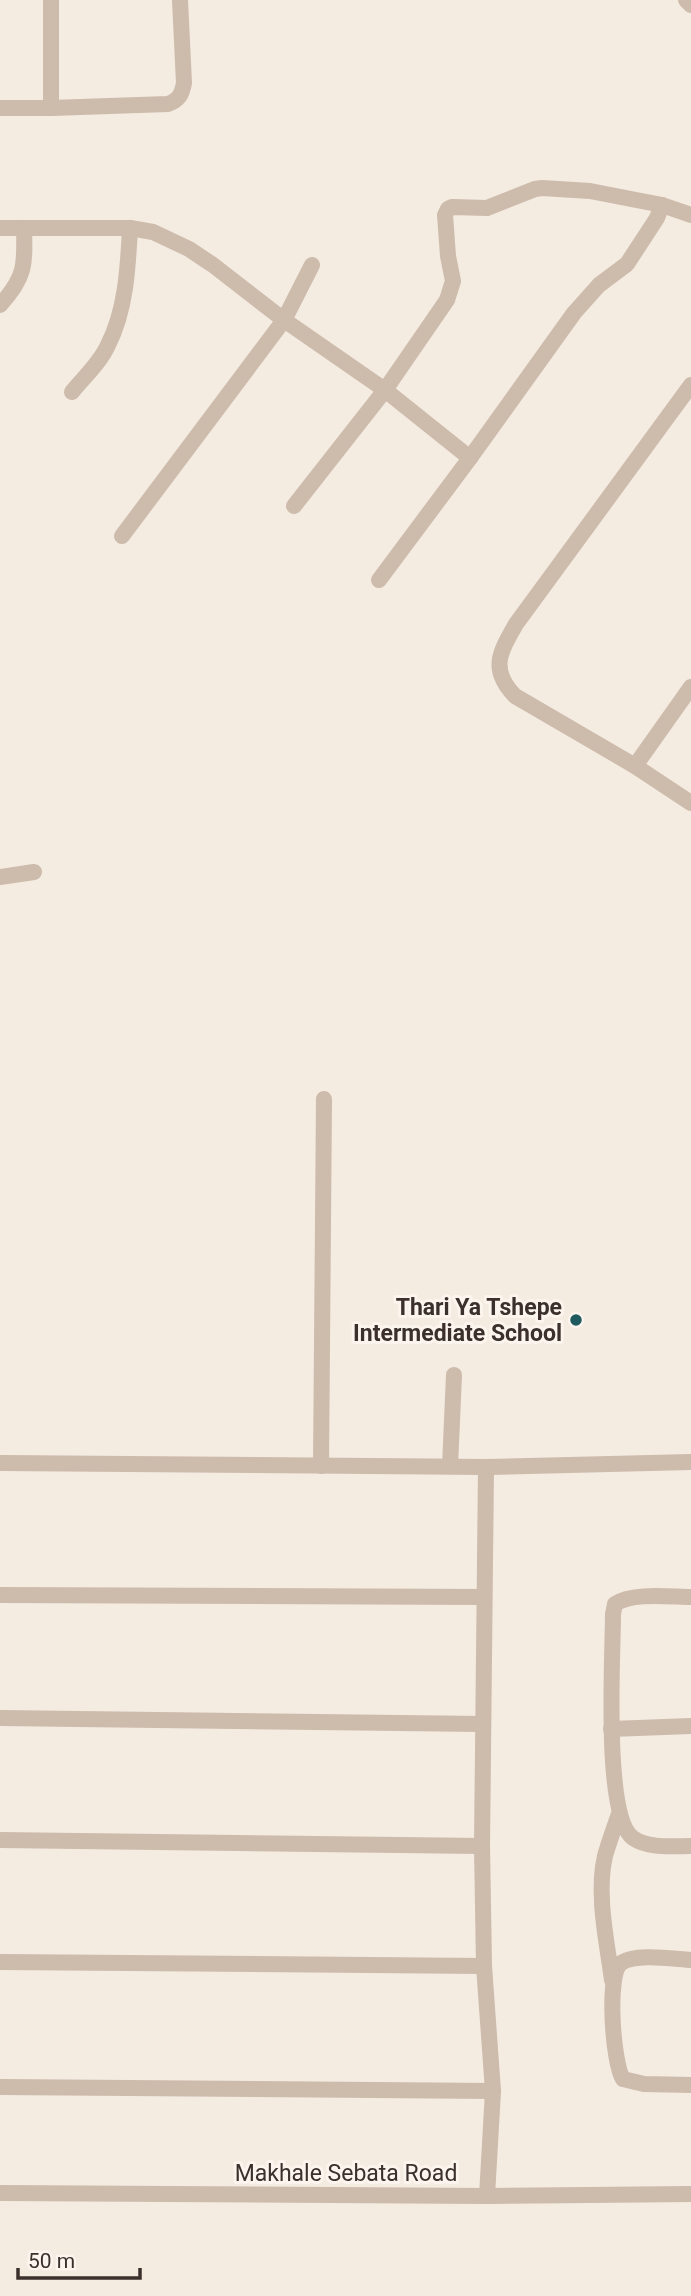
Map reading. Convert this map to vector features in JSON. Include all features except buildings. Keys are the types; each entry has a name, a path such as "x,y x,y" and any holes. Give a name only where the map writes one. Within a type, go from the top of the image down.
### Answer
{"street":[{"path":"51,0 51,108"},
{"path":"0,108 168,104 178,99 184,83 180,0"},
{"path":"686,0 691,5"},
{"path":"294,506 385,390 447,300 453,274 447,256 445,215 448,209 487,208 542,188 590,191 662,205 691,215"},
{"path":"379,580 574,313 598,285 627,264 657,218 662,205"},
{"path":"0,228 131,228 153,232 189,249 284,320 385,390 470,458"},
{"path":"0,305 17,285 24,262 24,228"},
{"path":"72,392 108,347 114,331 125,286 131,228"},
{"path":"122,536 284,320 312,265"},
{"path":"691,385 523,614 499,657 501,676 515,695 635,766 691,803"},
{"path":"635,766 691,687"},
{"path":"0,877 34,872"},
{"path":"321,1466 324,1100"},
{"path":"450,1466 454,1375"},
{"path":"0,1463 486,1467 691,1462"},
{"path":"486,1467 482,1846 484,1966 493,2091 487,2196"},
{"path":"0,1595 484,1597"},
{"path":"691,1598 645,1597 620,1600 615,1604 611,1729 615,1797 623,1828 631,1837 642,1843 691,1846"},
{"path":"0,1718 482,1724"},
{"path":"611,1729 691,1726"},
{"path":"619,1814 605,1857 603,1875 604,1923 614,1990 616,2059 623,2079 644,2084 691,2085"},
{"path":"0,1840 482,1846"},
{"path":"614,1990 617,1967 622,1962 641,1958 691,1960"},
{"path":"0,1962 484,1966"},
{"path":"0,2087 493,2091"},
{"name":"Makhale Sebata Road","path":"0,2193 487,2196 691,2194"}],"place":[{"name":"Thari Ya Tshepe Intermediate School","path":"576,1320"}]}
